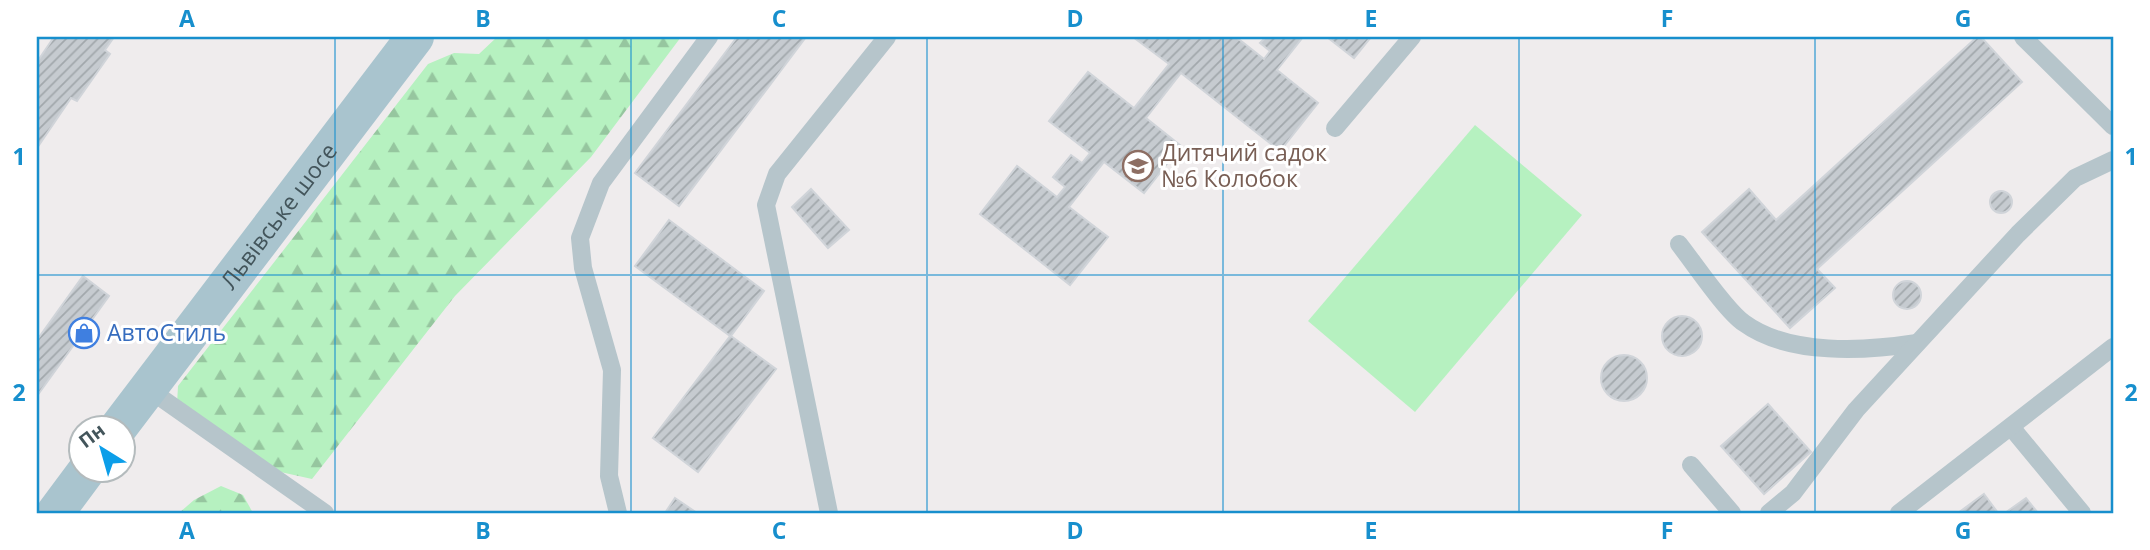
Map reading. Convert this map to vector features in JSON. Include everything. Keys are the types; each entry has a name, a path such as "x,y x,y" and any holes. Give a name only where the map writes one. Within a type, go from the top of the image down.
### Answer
{"main road":[{"name":"Львівське шосе","path":"128,414 402,41"},
{"path":"55,513 77,484"}],"lane":[{"path":"618,513 609,476 612,370 583,268 580,238 601,183 709,37"},
{"path":"829,513 766,205 777,173 887,37"},
{"path":"1335,128 1412,37"},
{"path":"2023,37 2113,126"},
{"path":"1769,513 1793,494 1856,410 1917,343 2075,178 2113,160"},
{"path":"1679,244 1742,323 1775,340 1871,351 1917,343"},
{"path":"1899,513 2113,347"},
{"path":"146,388 313,510"},
{"path":"2011,427 2081,513"},
{"path":"1690,465 1732,513"}],"green space":[{"path":"497,37 681,37 591,157 455,296 312,479 276,471 177,404 178,386 428,64 454,53 479,54"},
{"path":"1475,125 1582,215 1415,412 1308,321"},
{"path":"221,486 243,495 253,513 179,513 194,500"}],"building":[{"path":"54,37 114,37 105,50 110,54 77,101 71,98 37,148 37,62"},
{"path":"737,37 806,37 679,206 635,173"},
{"path":"1133,37 1236,37 1264,59 1270,51 1260,43 1266,37 1303,37 1277,70 1318,103 1280,151 1181,73 1146,118 1181,146 1144,193 1104,162 1069,207 1108,237 1070,285 980,214 1017,166 1057,197 1065,187 1053,177 1071,155 1082,163 1090,153 1049,121 1088,72 1134,108 1169,64"},
{"path":"1327,37 1371,37 1354,58"},
{"path":"1977,37 1981,37 2022,82 1817,269 1835,288 1790,328 1702,232 1749,189 1776,220"},
{"path":"811,189 849,230 828,248 792,207"},
{"path":"2001,191 2009,194 2012,202 2009,210 2001,213 1993,210 1990,202 1993,194"},
{"path":"669,220 764,291 731,336 776,369 698,472 653,438 730,336 635,266"},
{"path":"83,276 109,296 37,396 37,340"},
{"path":"1907,281 1917,285 1921,295 1917,305 1907,309 1897,305 1893,295 1897,285"},
{"path":"1682,316 1690,317 1696,322 1701,328 1701,344 1696,350 1690,355 1682,356 1674,355 1668,350 1663,344 1662,336 1663,328 1668,322 1674,317"},
{"path":"1624,355 1633,356 1640,362 1646,369 1646,387 1640,394 1633,400 1624,401 1615,400 1608,394 1602,387 1601,378 1602,369 1608,362 1615,356"},
{"path":"1768,404 1811,452 1764,494 1721,446"},
{"path":"1984,494 1998,513 1958,513"},
{"path":"675,498 697,513 665,513"},
{"path":"2026,498 2038,513 2005,513"}],"place":[{"name":"Дитячий садок №6 Колобок","path":"1138,166"},
{"name":"АвтоСтиль","path":"84,333"}]}
